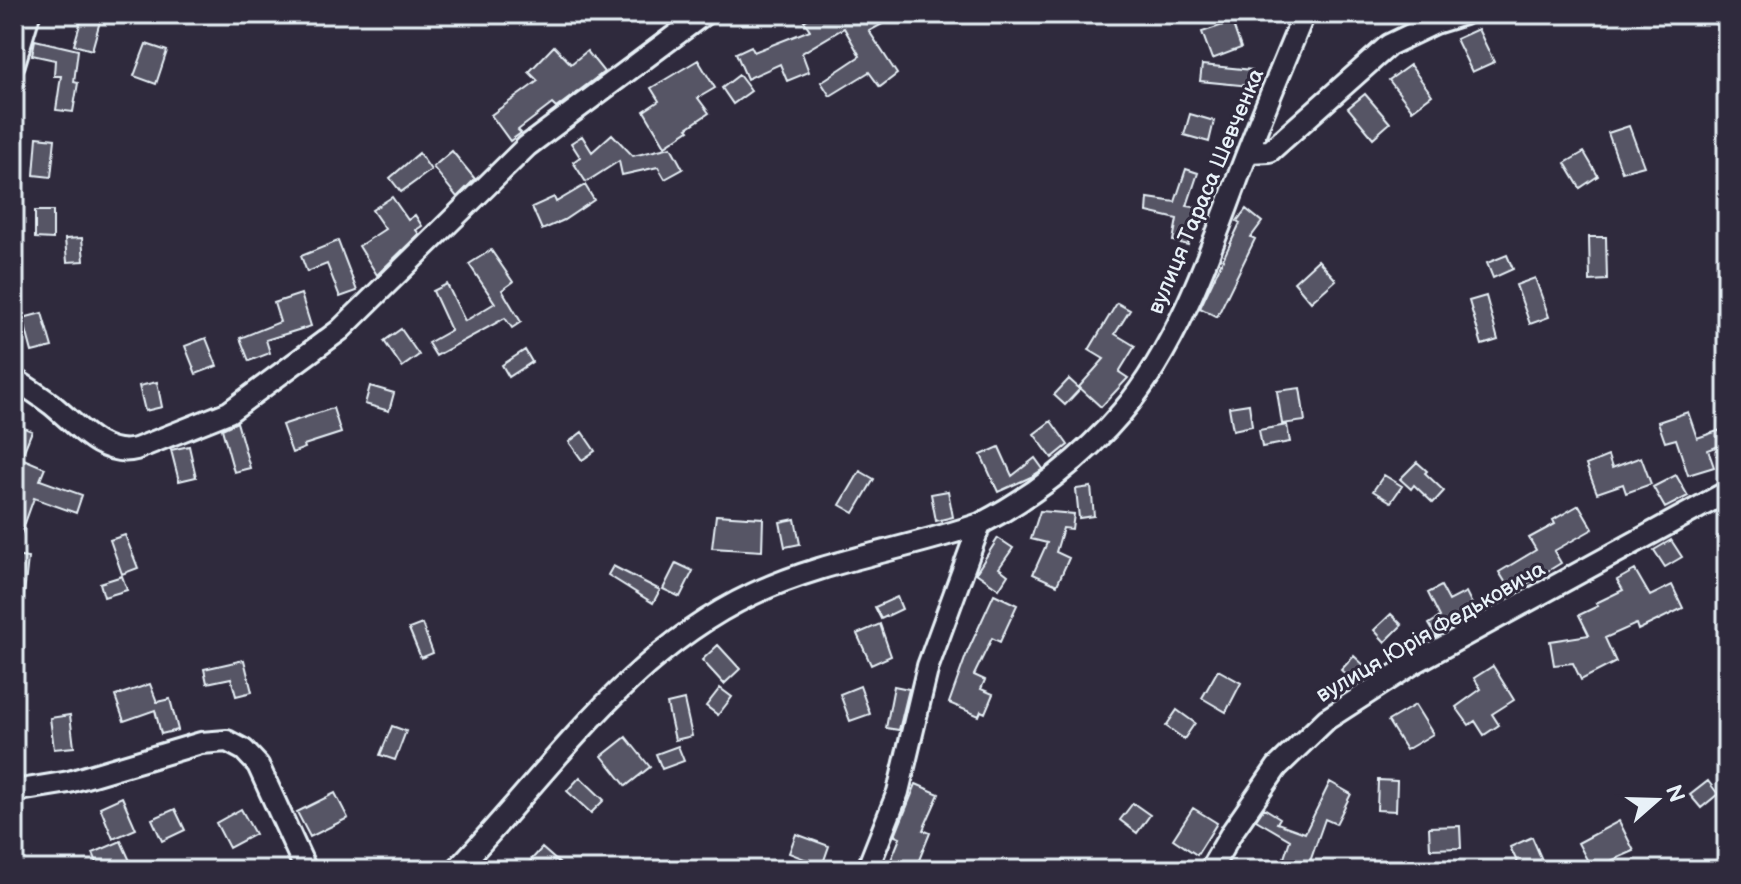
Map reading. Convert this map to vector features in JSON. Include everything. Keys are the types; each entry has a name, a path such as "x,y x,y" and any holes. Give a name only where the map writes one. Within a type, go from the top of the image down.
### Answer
{"street":[{"path":"14,64 29,14"},
{"path":"14,379 49,402 91,437 119,451 136,449 229,412 340,330 527,146 704,14"},
{"name":"вулиця Тараса Шевченка","path":"456,870 619,690 669,645 698,624 787,579 980,524 1044,483 1095,440 1123,411 1162,351 1203,269 1304,14"},
{"path":"1248,152 1270,151 1389,45 1435,23 1464,14"},
{"name":"вулиця Юрія Федьковича","path":"1210,870 1277,767 1327,719 1414,663 1727,492"},
{"path":"867,870 898,792 928,666 980,524"},
{"path":"14,791 69,782 201,743 227,741 244,750 258,765 306,870"}],"building":[{"path":"83,14 102,14 92,50 74,45"},
{"path":"816,14 901,14 869,31 897,74 880,87 869,72 830,96 821,82 860,56 844,28 802,53 809,72 787,81 780,64 747,79 736,53 751,46 754,52 810,30 804,21"},
{"path":"1232,22 1241,48 1212,59 1202,32"},
{"path":"1478,29 1494,62 1472,72 1456,39"},
{"path":"35,40 78,50 74,82 78,83 73,112 56,110 61,76 54,76 55,60 32,55"},
{"path":"146,44 167,51 156,84 134,76"},
{"path":"554,46 571,64 587,51 604,72 556,108 552,104 518,130 521,133 510,141 491,115 538,81 529,72"},
{"path":"698,60 715,88 698,98 709,113 665,146 644,111 659,101 651,88"},
{"path":"1202,65 1252,70 1250,86 1200,81"},
{"path":"1410,65 1432,95 1412,110 1389,80"},
{"path":"739,75 751,91 733,104 722,88"},
{"path":"1365,94 1390,123 1373,138 1348,108"},
{"path":"1190,114 1214,121 1209,142 1184,135"},
{"path":"1629,126 1644,166 1622,172 1608,133"},
{"path":"612,134 633,156 671,147 683,169 665,179 658,167 622,175 619,161 586,182 573,162 580,157 571,143 582,136 592,152"},
{"path":"37,137 55,139 51,177 34,175"},
{"path":"452,151 475,179 457,197 433,167"},
{"path":"1584,152 1598,176 1580,188 1565,163"},
{"path":"419,153 431,170 401,192 390,178"},
{"path":"1186,169 1198,173 1187,206 1200,208 1198,222 1193,222 1188,245 1173,241 1177,219 1147,212 1148,198 1175,202"},
{"path":"585,185 594,200 542,230 532,207 554,197 556,202"},
{"path":"392,197 408,220 415,215 422,226 416,230 419,234 377,275 359,246 385,229 372,210"},
{"path":"1246,209 1262,222 1251,237 1255,239 1217,317 1200,308 1240,223 1237,221"},
{"path":"35,211 53,211 53,239 35,238"},
{"path":"1589,237 1606,237 1607,280 1590,281"},
{"path":"82,238 84,261 67,262 65,239"},
{"path":"338,241 357,291 340,297 327,264 307,272 301,256"},
{"path":"491,250 513,282 502,290 521,322 512,328 505,318 436,356 428,343 451,330 433,291 447,284 465,321 495,303 469,264"},
{"path":"1507,255 1513,269 1493,278 1487,263"},
{"path":"1318,260 1336,280 1311,302 1294,282"},
{"path":"1535,278 1549,317 1530,324 1516,285"},
{"path":"301,294 311,326 266,340 270,353 249,361 240,338 280,322 274,303"},
{"path":"1486,296 1498,340 1482,345 1469,301"},
{"path":"1117,303 1130,310 1115,334 1135,346 1119,372 1128,378 1101,407 1079,387 1104,359 1089,350"},
{"path":"42,313 52,347 32,352 23,318"},
{"path":"401,329 419,355 402,367 384,341"},
{"path":"206,338 217,366 196,374 185,346"},
{"path":"525,350 532,362 509,377 502,365"},
{"path":"1069,379 1080,389 1065,405 1054,395"},
{"path":"157,382 162,407 145,411 139,386"},
{"path":"370,386 394,393 389,411 365,404"},
{"path":"1300,388 1305,421 1282,424 1277,391"},
{"path":"1249,404 1252,426 1233,430 1229,407"},
{"path":"333,408 341,433 304,445 305,448 292,453 282,425"},
{"path":"1688,412 1697,438 1727,428 1727,443 1708,450 1714,467 1688,475 1676,439 1665,442 1658,422"},
{"path":"1051,421 1068,445 1052,458 1034,434"},
{"path":"237,422 250,468 234,472 222,429"},
{"path":"14,424 32,431 21,458 45,468 40,480 82,495 76,513 34,498 16,548 14,548"},
{"path":"1287,425 1290,442 1262,447 1259,430"},
{"path":"582,432 595,451 582,460 569,442"},
{"path":"189,446 196,477 179,481 171,450"},
{"path":"999,447 1012,476 1035,458 1043,469 998,492 981,455"},
{"path":"1608,456 1612,468 1641,457 1651,484 1626,493 1623,484 1597,493 1586,465"},
{"path":"1417,462 1444,491 1433,503 1414,485 1411,489 1400,479"},
{"path":"860,471 874,479 854,513 840,505"},
{"path":"1384,475 1402,486 1391,502 1373,491"},
{"path":"1676,475 1688,496 1665,508 1653,487"},
{"path":"1091,487 1094,516 1079,518 1076,489"},
{"path":"948,491 953,517 936,521 931,494"},
{"path":"1579,505 1593,529 1554,551 1561,563 1512,593 1499,572 1536,550 1529,538 1555,524 1553,520"},
{"path":"1040,511 1074,514 1072,529 1063,528 1056,552 1069,558 1057,585 1033,574 1047,543 1031,539"},
{"path":"716,515 763,518 762,551 712,548"},
{"path":"795,519 800,544 785,547 780,522"},
{"path":"125,535 138,568 122,574 110,540"},
{"path":"998,538 1013,548 999,568 1008,575 999,589 976,573"},
{"path":"1671,540 1682,557 1665,567 1654,550"},
{"path":"14,556 28,558 23,603 14,602"},
{"path":"676,563 693,571 680,597 663,589"},
{"path":"613,566 660,590 653,603 608,575"},
{"path":"1635,570 1650,596 1672,585 1683,608 1638,630 1636,624 1605,638 1616,662 1581,680 1573,663 1554,665 1550,641 1589,635 1579,615 1623,590 1617,580"},
{"path":"122,576 127,590 104,597 100,583"},
{"path":"1441,586 1449,601 1466,592 1477,614 1436,636 1429,624 1440,617 1428,593"},
{"path":"994,594 1017,605 1000,642 992,638 974,675 985,680 981,689 993,694 985,713 981,711 979,716 949,703 967,653"},
{"path":"897,597 902,609 881,619 875,607"},
{"path":"1391,614 1402,625 1385,642 1374,630"},
{"path":"422,624 433,653 421,658 409,629"},
{"path":"880,624 891,656 871,665 857,634"},
{"path":"718,645 740,669 724,684 702,660"},
{"path":"1354,656 1366,667 1354,682 1341,670"},
{"path":"244,660 252,692 236,696 231,678 207,683 204,669"},
{"path":"1493,666 1514,700 1492,714 1499,725 1484,735 1475,721 1469,725 1456,707 1481,689 1474,678"},
{"path":"1218,670 1241,683 1226,712 1202,698"},
{"path":"150,684 157,702 170,699 178,730 161,734 155,710 124,721 115,696"},
{"path":"860,686 870,714 850,721 840,694"},
{"path":"894,686 909,689 899,730 886,728"},
{"path":"720,688 732,697 718,715 706,706"},
{"path":"684,700 692,736 675,740 667,704"},
{"path":"1415,705 1433,734 1406,750 1388,721"},
{"path":"1177,710 1195,723 1184,739 1166,726"},
{"path":"70,715 74,747 54,749 50,718"},
{"path":"392,726 406,731 395,760 380,755"},
{"path":"626,737 650,767 626,786 602,756"},
{"path":"678,746 684,761 662,769 656,754"},
{"path":"580,777 604,800 591,813 567,791"},
{"path":"1378,780 1397,781 1396,811 1377,810"},
{"path":"1708,781 1718,794 1701,808 1690,795"},
{"path":"1330,782 1351,794 1336,824 1325,819 1307,870 1280,870 1290,840 1256,820 1264,808 1280,818 1277,823 1305,833"},
{"path":"916,784 939,794 923,830 930,833 915,870 891,860 900,838 895,836"},
{"path":"335,793 348,818 310,837 297,812"},
{"path":"122,797 136,829 113,839 100,807"},
{"path":"1133,803 1150,815 1137,833 1120,820"},
{"path":"1193,808 1217,823 1197,855 1173,839"},
{"path":"175,809 185,830 162,841 152,819"},
{"path":"241,809 255,834 229,848 216,823"},
{"path":"1619,821 1634,851 1592,869 1578,843"},
{"path":"1460,826 1461,848 1430,849 1429,827"},
{"path":"796,834 829,846 822,866 789,853"},
{"path":"1532,837 1545,867 1521,870 1510,847"},
{"path":"121,841 131,863 115,870 100,870 93,853"},
{"path":"542,848 567,870 522,870"}]}
